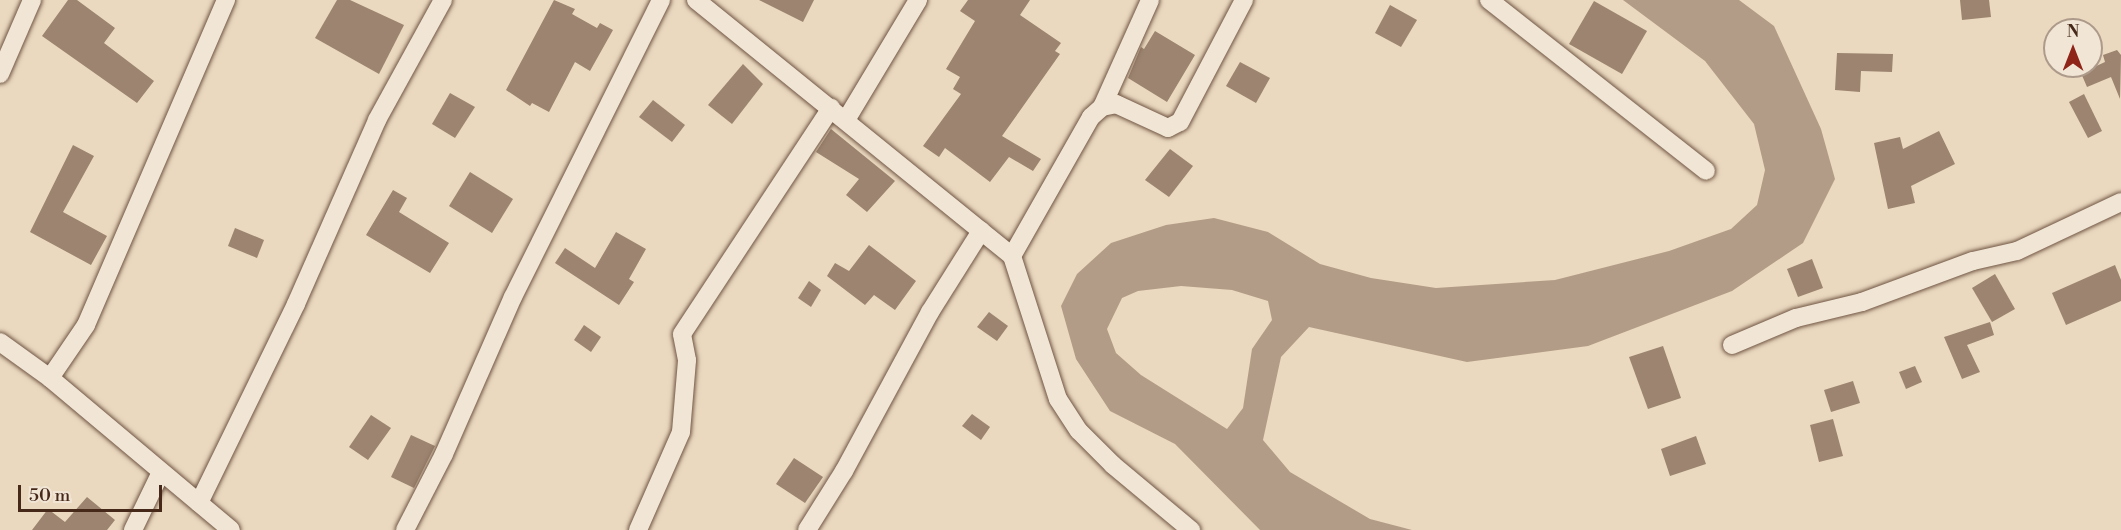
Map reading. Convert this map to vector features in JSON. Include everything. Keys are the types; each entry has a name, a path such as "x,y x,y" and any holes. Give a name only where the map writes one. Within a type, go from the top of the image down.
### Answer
{"street":[{"path":"0,74 32,0"},
{"path":"50,378 86,325 226,0"},
{"path":"199,503 296,304 377,120 443,0"},
{"path":"405,530 444,454 513,297 661,0"},
{"path":"696,0 1012,256 1063,407 1079,431 1113,465 1191,530"},
{"path":"846,120 918,0"},
{"path":"1012,256 1091,117 1102,107 1150,0"},
{"path":"1102,107 1116,104 1168,128 1180,122 1244,0"},
{"path":"1489,0 1706,171"},
{"path":"638,530 681,432 687,360 682,334 831,108"},
{"path":"1732,345 1796,318 1862,302 1972,261 2017,251 2121,202"},
{"path":"807,530 844,471 930,312 981,231"},
{"path":"2,350 50,378 231,530"},
{"path":"133,530 161,472"}],"shaded area":[{"path":"1623,0 1739,0 1774,26 1821,129 1835,179 1803,243 1732,291 1588,346 1467,362 1309,327 1281,357 1263,440 1290,472 1370,519 1412,530 1260,530 1175,444 1110,411 1076,359 1061,306 1077,274 1111,243 1166,225 1214,218 1268,232 1320,264 1371,278 1436,288 1555,280 1669,251 1731,229 1757,205 1765,170 1754,124 1705,61","holes":["1181,286 1232,290 1268,301 1272,320 1252,349 1243,408 1227,429 1141,375 1116,353 1107,329 1122,298 1138,291"]}],"building":[{"path":"68,0 77,0 115,28 104,43 154,81 137,103 42,36"},
{"path":"337,0 350,0 404,25 379,74 315,38"},
{"path":"554,0 575,9 572,14 597,28 600,23 613,30 590,71 575,62 549,112 532,103 530,106 506,90"},
{"path":"759,0 814,0 803,22"},
{"path":"968,0 1030,0 1020,15 1061,43 1055,51 1060,54 1002,136 1041,159 1033,171 1009,157 990,182 945,148 939,157 923,146 961,94 953,89 960,77 946,69 975,21 960,11"},
{"path":"1960,0 1989,0 1991,17 1962,20"},
{"path":"1594,1 1647,31 1622,74 1569,44"},
{"path":"1390,5 1417,20 1401,47 1375,33"},
{"path":"1155,31 1195,55 1167,102 1128,78 1141,47 1144,49"},
{"path":"2117,50 2121,55 2120,99 2111,77 2087,87 2083,78 2103,78 2103,63 2105,62 2103,55"},
{"path":"1837,53 1893,54 1892,72 1861,71 1860,92 1835,90"},
{"path":"1240,62 1270,78 1256,103 1226,86"},
{"path":"743,64 763,84 732,124 708,105"},
{"path":"450,93 475,107 455,138 432,124"},
{"path":"2084,94 2102,131 2088,138 2069,102"},
{"path":"653,100 685,125 672,142 639,117"},
{"path":"831,129 895,181 867,212 846,195 859,179 816,152"},
{"path":"1939,131 1955,164 1911,186 1915,203 1888,209 1874,143 1900,137 1903,149"},
{"path":"73,145 94,156 63,212 107,236 91,265 30,232"},
{"path":"1170,149 1193,166 1169,197 1145,180"},
{"path":"470,172 513,199 492,233 449,206"},
{"path":"393,190 407,198 399,212 449,243 430,273 366,235"},
{"path":"235,228 264,240 257,258 228,246"},
{"path":"616,232 646,249 629,279 634,282 619,305 555,263 565,248 595,268"},
{"path":"869,245 916,281 895,310 874,295 865,305 827,276 835,263 849,271"},
{"path":"1812,259 1823,288 1798,297 1787,269"},
{"path":"2115,265 2121,280 2121,301 2066,325 2052,293"},
{"path":"1995,274 2015,309 1992,322 1972,288"},
{"path":"809,281 821,290 811,307 798,298"},
{"path":"989,312 1008,326 997,341 977,327"},
{"path":"1990,322 1994,335 1967,345 1980,372 1962,379 1944,337"},
{"path":"584,325 601,337 591,352 574,340"},
{"path":"1663,346 1681,398 1648,409 1629,357"},
{"path":"1915,366 1922,382 1906,389 1899,372"},
{"path":"1853,381 1860,403 1831,412 1824,390"},
{"path":"972,414 990,427 981,440 962,426"},
{"path":"371,415 391,428 368,460 349,447"},
{"path":"1833,419 1843,456 1819,462 1810,425"},
{"path":"411,435 435,446 414,488 391,477"},
{"path":"1696,436 1706,464 1670,476 1661,449"},
{"path":"794,458 823,477 805,503 776,484"},
{"path":"87,497 115,520 107,530 32,530 48,509 65,522"}]}
